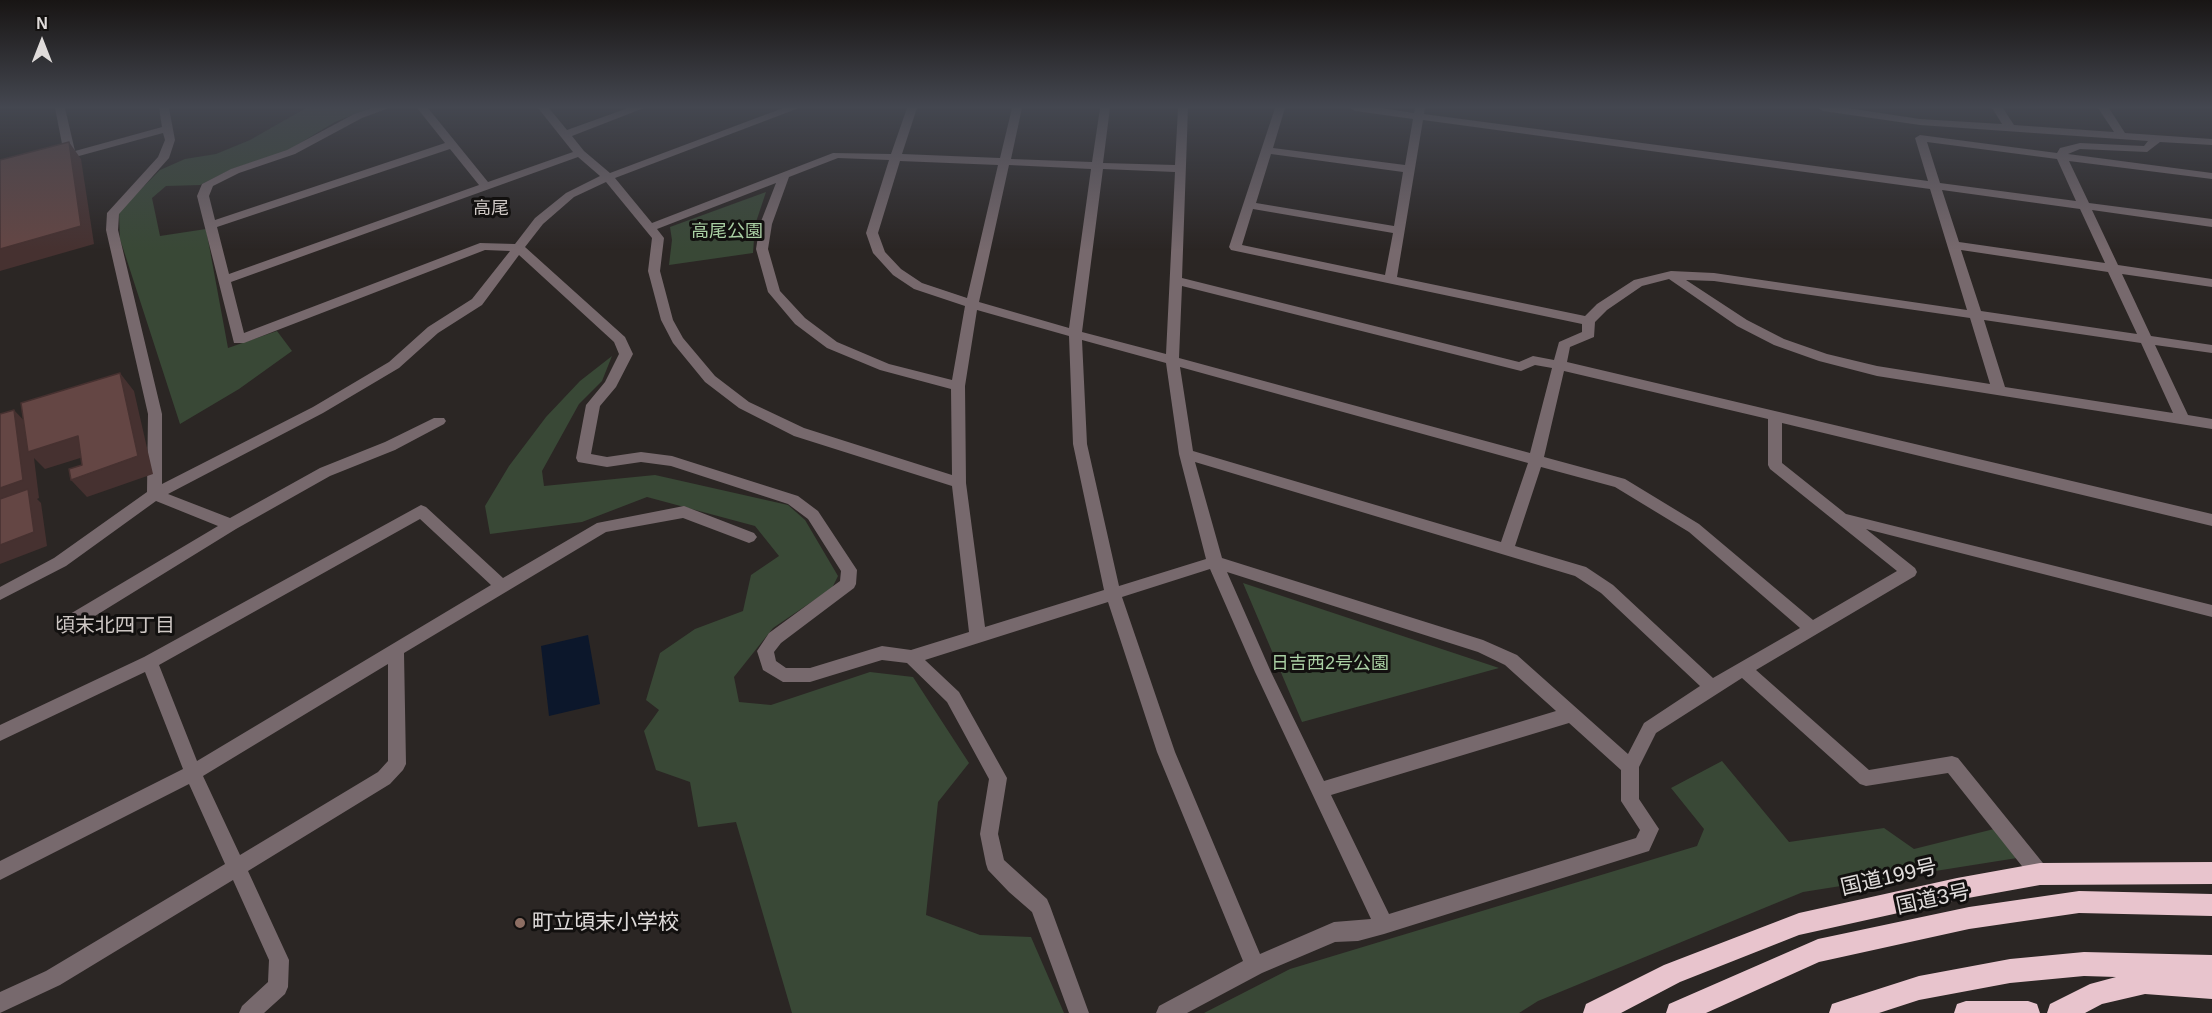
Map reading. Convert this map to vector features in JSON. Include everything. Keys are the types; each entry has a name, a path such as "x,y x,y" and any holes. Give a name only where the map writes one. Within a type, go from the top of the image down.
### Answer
{"highway":[{"name":"国道199号","path":"1595,1013 1673,973 1799,924 1958,889 2040,874 2212,873"},
{"name":"国道3号","path":"1678,1013 1818,951 1970,918 2079,902 2212,905"},
{"path":"1841,1013 1919,988 2010,971 2084,964 2212,967"},
{"path":"2059,1013 2099,993 2145,982 2212,987"},
{"path":"1966,1013 2028,1013"}],"street":[{"path":"40,163 69,155"},
{"path":"154,494 155,414 112,230 113,213 165,155"},
{"path":"281,155 235,171 208,184 203,196 239,340 484,246 519,248 620,340 626,354 611,384 593,405 583,458 607,462 641,457 672,461 793,500 813,514 849,570 848,584 775,638 765,651 770,665 783,675 810,675 882,653 911,657 1215,562 1483,647 1511,660 1569,715 1630,767"},
{"path":"212,225 420,155"},
{"path":"460,155 485,185"},
{"path":"225,280 573,155"},
{"path":"583,155 608,177 658,238 654,271 667,320 678,340 710,379 744,405 799,432 959,483"},
{"path":"0,594 60,562 154,494 318,410 394,365 433,330 477,302 539,221 570,195 608,177 667,155"},
{"path":"651,227 834,155"},
{"path":"862,155 1179,169"},
{"path":"978,635 959,483 958,386 972,303 1007,155"},
{"path":"1099,155 1075,334 1080,444 1113,594 1166,752 1255,966"},
{"path":"1180,155 1172,359 1186,454 1215,562 1263,672 1384,925"},
{"path":"1264,155 1235,248 1391,278 1588,321"},
{"path":"1306,155 1409,169"},
{"path":"1391,278 1411,155"},
{"path":"1718,155 2212,224"},
{"path":"1925,155 1999,390"},
{"path":"2055,155 2212,176"},
{"path":"2061,156 2111,269 2183,419"},
{"path":"896,157 877,211 872,233 879,253 897,272 918,286 1075,334 1620,483 1694,528 1813,629"},
{"path":"784,176 766,224 762,249 774,292 800,321 832,345 885,367 958,386"},
{"path":"1249,205 1398,230"},
{"path":"1953,245 2212,283"},
{"path":"1588,321 1624,290 1638,283 1671,275 1714,277 2212,349"},
{"path":"1671,275 1742,323 1779,342 1824,358 1877,371 2212,424"},
{"path":"1175,280 1521,367 1533,360 1559,365 2212,520"},
{"path":"1508,548 1536,460 1564,345 1589,334 1588,321"},
{"path":"1166,1013 1255,966 1334,932 1358,931 1384,925 1642,845 1650,829 1630,801 1630,767 1650,728 1712,687 1909,572 1845,518 1775,465 1775,418"},
{"path":"76,619 231,525 325,472 390,446 439,422"},
{"path":"1186,454 1580,571 1607,590 1712,687"},
{"path":"154,494 231,525"},
{"path":"0,733 150,662 421,511 502,586"},
{"path":"0,871 193,773 602,527 684,512 749,537"},
{"path":"1845,518 2212,610"},
{"path":"0,1004 53,978 384,778 397,764 396,651"},
{"path":"911,657 953,697 998,778 989,834 995,864 1040,906 1079,1013"},
{"path":"150,662 193,773 279,960 278,987 249,1013"},
{"path":"1744,670 1866,778 1952,764 2040,874"},
{"path":"1320,790 1569,715"}],"green space":[{"path":"208,155 274,155 232,169 200,185 166,186 152,198 160,236 206,229 228,348 277,331 292,351 239,389 180,424 120,239 119,211 160,170 185,159"},
{"name":"高尾公園","path":"766,192 755,225 753,253 669,265 672,240 670,227"},
{"path":"612,356 602,381 579,404 542,471 544,486 655,475 788,505 805,520 838,576 832,588 773,628 734,677 739,702 771,705 870,672 913,677 969,763 938,802 926,915 980,935 1031,937 1064,1013 792,1013 736,822 698,827 690,782 656,770 644,731 659,710 646,700 660,653 695,629 743,611 751,575 779,556 755,526 647,497 582,522 490,534 485,506 509,466 546,417 580,381"},
{"name":"日吉西2号公園","path":"1243,583 1499,668 1302,722"},
{"path":"1722,761 1789,842 1884,828 1914,849 2010,825 2036,855 1803,892 1538,1001 1519,1013 1204,1013 1290,969 1697,846 1704,829 1671,788"}],"water":[{"path":"588,635 600,704 549,716 541,646"}],"building":[{"path":"18,155 71,155 81,226 0,249 0,160"},
{"path":"120,373 138,456 71,480 69,469 82,465 78,436 28,452 21,403"},
{"path":"14,410 23,480 0,488 0,414"},
{"path":"28,489 34,532 0,545 0,499"}],"place":[{"name":"町立頃末小学校","path":"520,923"}],"district":[{"name":"高尾","path":"491,209"},
{"name":"頃末北四丁目","path":"115,626"}]}
